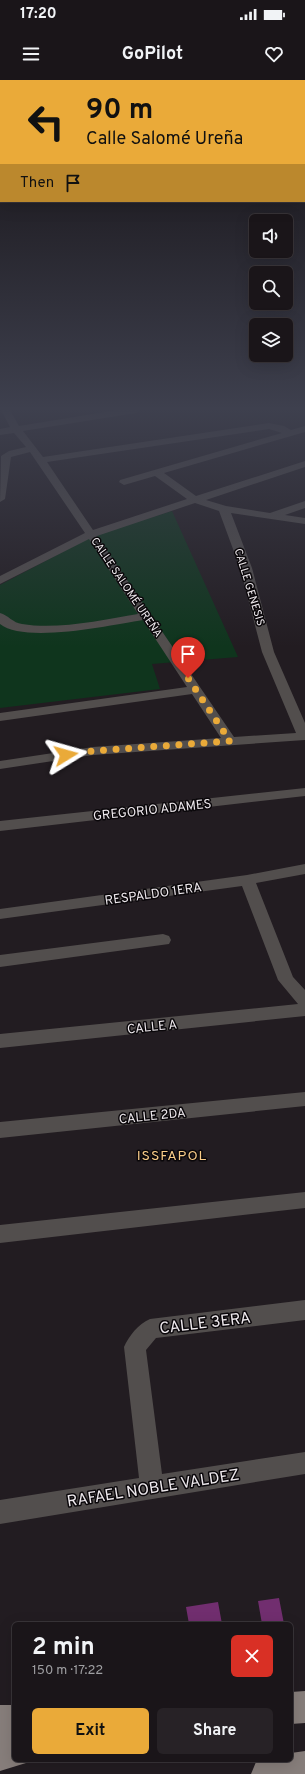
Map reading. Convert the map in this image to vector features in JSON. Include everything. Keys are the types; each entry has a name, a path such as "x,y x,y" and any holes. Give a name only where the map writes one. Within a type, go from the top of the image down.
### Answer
{"main road":[{"path":"293,1708 305,1707"},
{"path":"0,1722 12,1722"},
{"path":"0,1754 12,1751"},
{"path":"268,1774 305,1768"}],"street":[{"path":"0,499 1,489"},
{"name":"CALLE SALOMÉ UREÑA","path":"61,489 230,741"},
{"path":"179,489 195,500 224,509 305,521"},
{"path":"0,581 91,534 228,489"},
{"path":"270,516 305,504"},
{"name":"CALLE GENESIS","path":"224,509 246,568 268,652 305,736"},
{"path":"0,618 10,625 28,628 52,628 146,616"},
{"path":"0,717 196,690"},
{"path":"0,765 93,751 305,736"},
{"name":"GREGORIO ADAMES","path":"0,826 305,792"},
{"name":"RESPALDO 1ERA","path":"0,914 247,880 305,869"},
{"path":"247,880 286,980 305,1001"},
{"path":"0,961 163,940"},
{"name":"CALLE A","path":"0,1041 305,1010"},
{"name":"CALLE 2DA","path":"0,1130 305,1100"},
{"path":"0,1234 305,1200"},
{"name":"CALLE 3ERA","path":"152,1487 135,1347 150,1329 305,1310"},
{"name":"RAFAEL NOBLE VALDEZ","path":"0,1512 305,1463"}],"green space":[{"path":"172,511 238,657 152,664 160,689 0,708 0,585 95,535"}],"building":[{"path":"279,1598 284,1622 262,1622 258,1601"},
{"path":"218,1602 222,1622 189,1622 186,1607"}],"district":[{"name":"ISSFAPOL","path":"172,1155"}],"route":[{"path":"66,755 93,751 230,741 188,678"}]}
